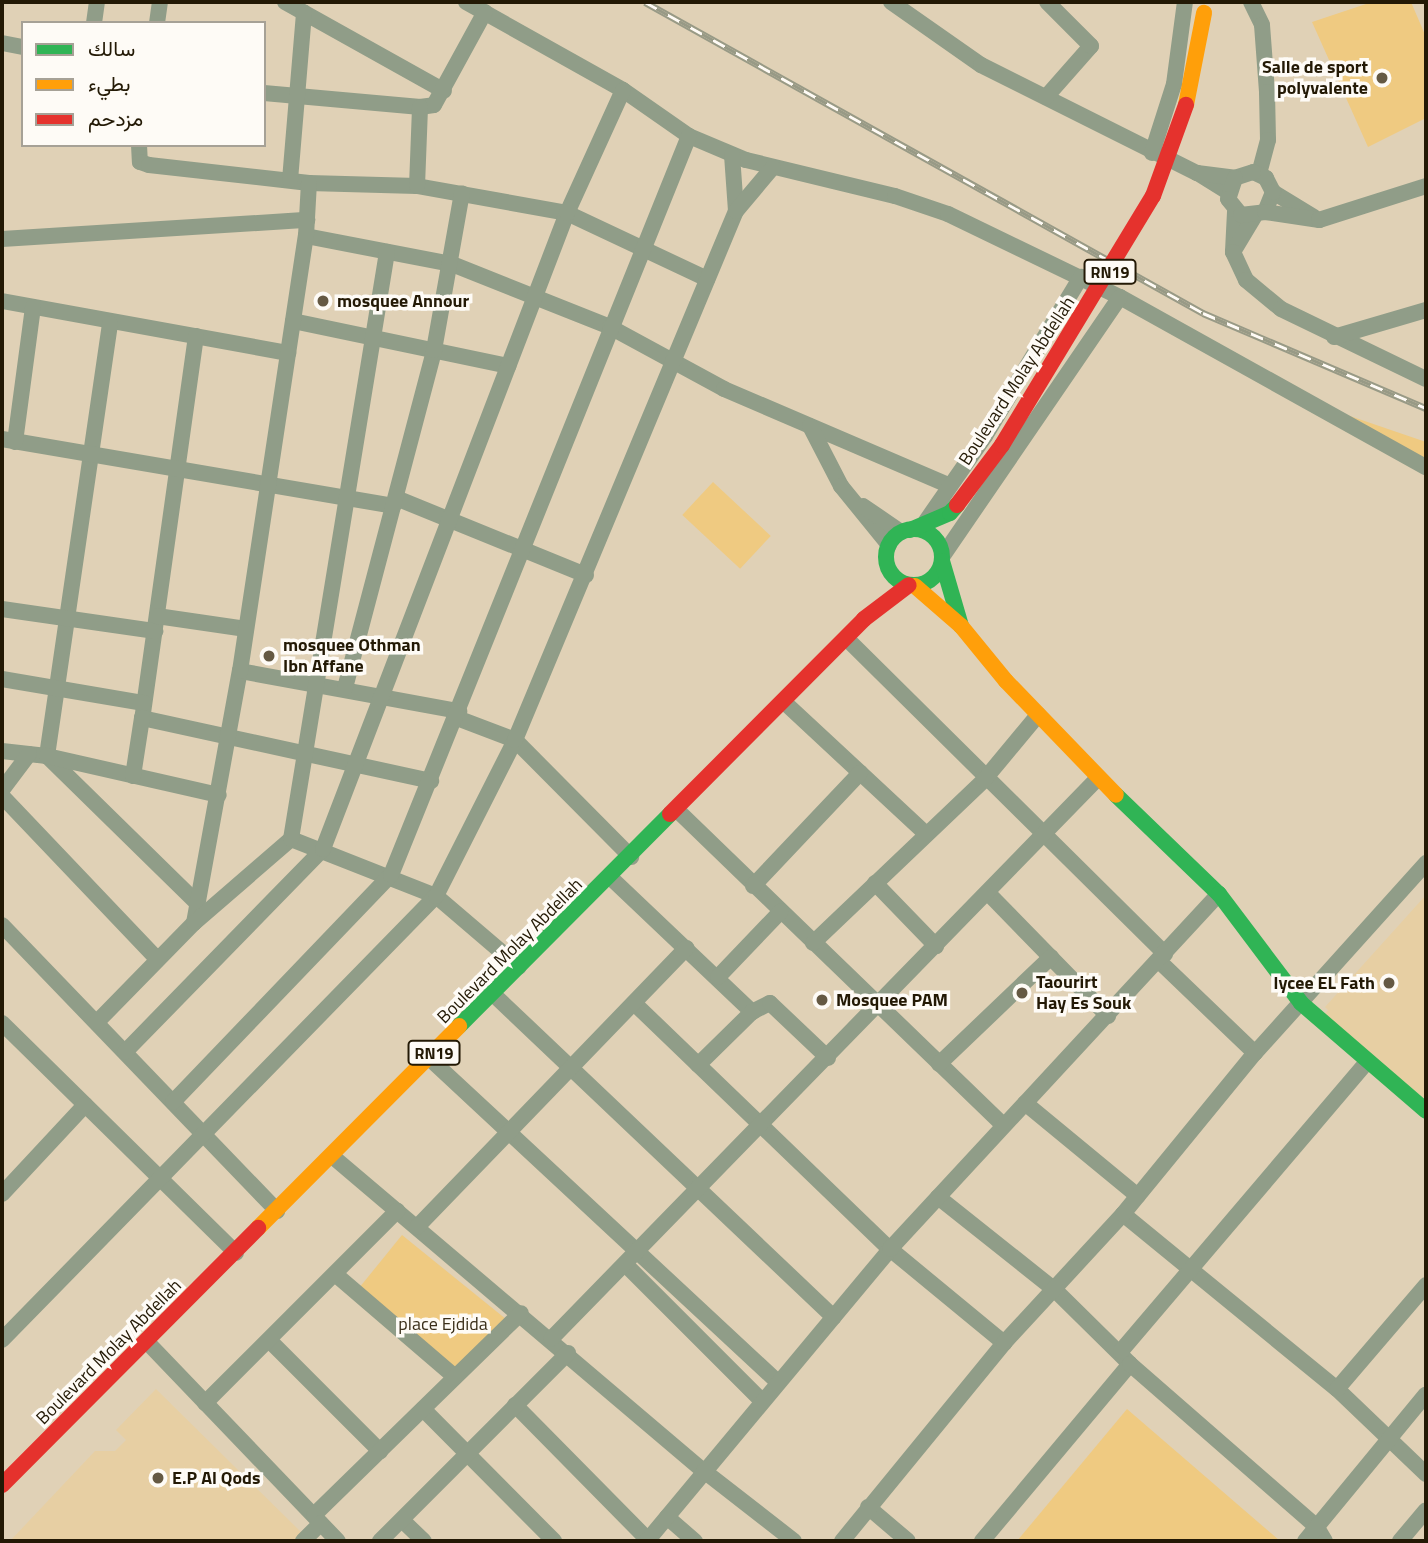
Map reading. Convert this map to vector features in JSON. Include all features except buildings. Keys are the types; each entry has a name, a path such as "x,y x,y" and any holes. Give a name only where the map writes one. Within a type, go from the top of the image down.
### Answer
{"main road":[{"name":"Boulevard Molay Abdellah","path":"941,555 953,509 1009,433 1153,196 1184,120 1204,5"},
{"name":"RN19","path":"887,550 906,531 953,509"},
{"path":"906,531 928,533 941,555 961,626"},
{"name":"Boulevard Molay Abdellah","path":"864,619 887,550"},
{"path":"887,550 891,575 912,585 961,626 1038,715 1098,778 1219,894 1301,1003 1426,1111"},
{"name":"RN19","path":"912,585 933,578 941,555"},
{"name":"Boulevard Molay Abdellah","path":"2,1485 148,1343 492,993 611,878 864,619 912,585"}],"street":[{"path":"94,21 97,2"},
{"path":"157,21 160,2"},
{"path":"285,2 444,91"},
{"path":"466,2 623,90 689,136 733,155 773,167 920,202 1120,297 1426,467"},
{"path":"891,2 955,50 1152,153 1231,185 1259,174"},
{"path":"1046,2 1091,46 1046,97"},
{"path":"1152,153 1174,84 1185,2"},
{"path":"1251,2 1262,25 1266,69 1268,140 1259,174"},
{"path":"266,93 421,107 434,105 485,12"},
{"path":"290,180 304,13"},
{"path":"2,43 21,47"},
{"path":"125,1052 323,849 567,213 623,90"},
{"path":"417,186 421,107"},
{"path":"173,1102 391,875 689,136"},
{"path":"139,147 140,162 149,165 309,183 417,186 567,213 707,279"},
{"path":"733,155 736,211"},
{"path":"2,1340 436,896 515,740 736,211 773,167"},
{"path":"1259,174 1273,192 1319,220"},
{"path":"194,923 240,671 307,228 309,183"},
{"path":"1231,185 1235,212 1233,252 1237,267 1259,292 1334,337 1426,379"},
{"path":"1235,212 1319,220 1426,186"},
{"path":"1233,252 1273,192"},
{"path":"345,688 434,350 452,264 462,193"},
{"path":"2,239 307,228 387,252 452,264 610,327 674,358 724,389 950,486"},
{"path":"97,1022 194,923 290,839 370,337 387,252"},
{"path":"926,521 1081,277"},
{"path":"941,555 1120,297"},
{"path":"2,301 110,324 197,336 288,353"},
{"path":"33,307 9,441 344,497 395,502 449,518 586,575"},
{"path":"1334,337 1426,310"},
{"path":"293,321 508,366"},
{"path":"47,757 110,324"},
{"path":"133,776 197,336"},
{"path":"810,426 828,464 887,550"},
{"path":"855,501 906,531"},
{"path":"2,609 66,619 246,629"},
{"path":"846,638 1255,1053"},
{"path":"240,671 345,688 458,714 515,740 631,857"},
{"path":"2,679 143,710 229,737 430,781"},
{"path":"783,701 926,834"},
{"path":"813,943 984,780 1038,715"},
{"path":"2,751 47,757 219,795"},
{"path":"2,790 29,754"},
{"path":"47,757 197,903"},
{"path":"753,886 860,773"},
{"path":"551,1339 988,893 1041,833 1098,778"},
{"path":"2,796 157,959"},
{"path":"677,810 1003,1125"},
{"path":"290,839 391,875 436,896 519,967"},
{"path":"842,1541 1004,1343 1056,1291 1255,1053 1426,863"},
{"path":"611,878 752,1012"},
{"path":"875,883 936,946"},
{"path":"988,893 1108,1016"},
{"path":"515,1405 647,1541 777,1381 890,1249 1219,894"},
{"path":"718,977 780,911"},
{"path":"2,925 277,1211"},
{"path":"416,1227 635,1004 686,948"},
{"path":"939,1064 1051,957"},
{"path":"492,993 569,1069 834,1317"},
{"path":"698,1065 752,1012 770,1003 828,1058"},
{"path":"635,1004 890,1249 1004,1343"},
{"path":"2,1023 236,1253"},
{"path":"429,1058 510,1131 708,1321 777,1381"},
{"path":"982,1541 1126,1357 1189,1269 1367,1062"},
{"path":"1025,1103 1138,1196"},
{"path":"2,1194 85,1105"},
{"path":"332,1156 521,1313 704,1471 794,1541"},
{"path":"938,1197 1056,1291 1316,1526 1325,1541"},
{"path":"205,1403 270,1341 397,1211"},
{"path":"1123,1214 1337,1389 1426,1474"},
{"path":"626,1265 762,1401"},
{"path":"335,1274 455,1377"},
{"path":"1337,1389 1426,1285"},
{"path":"303,1541 317,1519 380,1451 521,1313"},
{"path":"696,1336 708,1321"},
{"path":"270,1341 380,1451"},
{"path":"148,1343 338,1541"},
{"path":"380,1541 568,1353"},
{"path":"1305,1541 1426,1394"},
{"path":"423,1409 554,1541"},
{"path":"868,1507 908,1541"},
{"path":"1400,1541 1426,1510"},
{"path":"667,1517 695,1541"},
{"path":"402,1520 424,1541"}],"shaded area":[{"name":"lycee EL Fath","path":"1426,895 1426,1100 1323,1016 1328,1010 1325,1007"},
{"name":"E.P Al Qods","path":"156,1389 302,1533 294,1541 10,1541 95,1451 115,1451 126,1440 116,1430"}],"green space":[{"name":"Salle de sport polyvalente","path":"1372,2 1411,2 1426,37 1426,118 1368,147 1312,22"},
{"path":"1347,415 1426,442 1426,464"},
{"path":"713,482 771,536 740,569 682,515"},
{"name":"place Ejdida","path":"402,1235 508,1321 459,1381 353,1296"},
{"path":"1127,1409 1280,1541 1017,1541"}],"railway":[{"path":"645,2 1203,313 1426,408"}],"traffic: fast":[{"path":"910,530 950,513 957,505"},
{"path":"914,529 925,531 934,537 940,546 942,557 940,568 934,577 925,583 914,585 903,583 894,577 888,568 886,557 888,546 894,537 903,531 914,529"},
{"path":"942,561 961,626"},
{"path":"1116,795 1219,894 1301,1003 1426,1111"},
{"path":"459,1026 670,814"}],"traffic: slow":[{"path":"1186,105 1204,13"},
{"path":"915,586 961,626 1006,681 1116,795"},
{"path":"258,1228 459,1026"}],"traffic: jam":[{"path":"957,505 1002,445 1153,196 1186,105"},
{"path":"670,814 864,619 909,585"},
{"path":"2,1485 258,1228"}],"place":[{"name":"Salle de sport polyvalente","path":"1382,78"},
{"name":"mosquee Annour","path":"323,301"},
{"name":"mosquee Othman Ibn Affane","path":"269,656"},
{"name":"lycee EL Fath","path":"1389,983"},
{"name":"Taourirt Hay Es Souk","path":"1022,993"},
{"name":"Mosquee PAM","path":"822,1000"},
{"name":"E.P Al Qods","path":"158,1478"}]}
